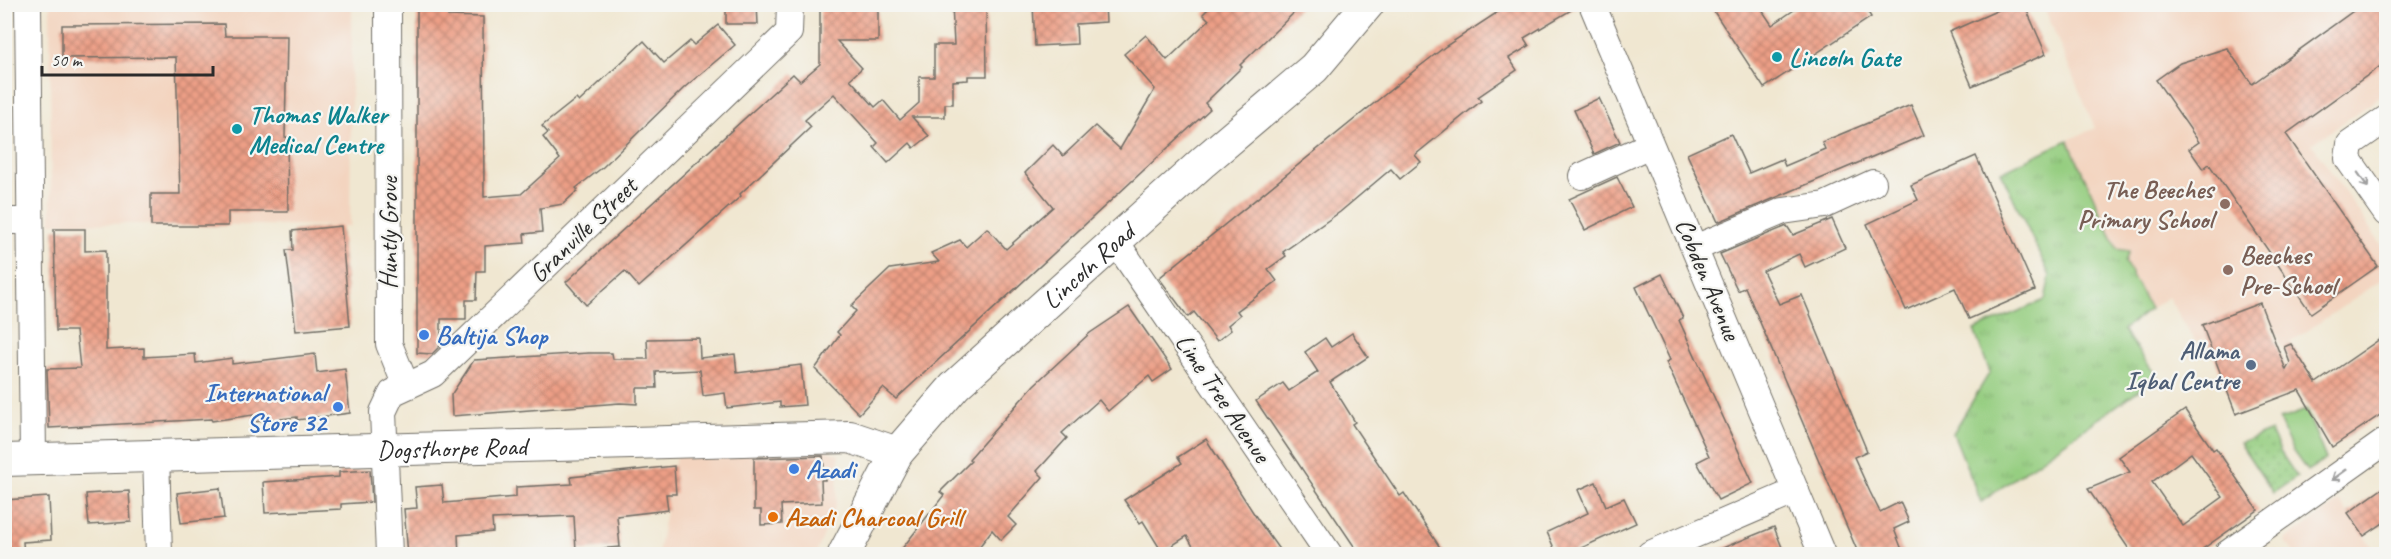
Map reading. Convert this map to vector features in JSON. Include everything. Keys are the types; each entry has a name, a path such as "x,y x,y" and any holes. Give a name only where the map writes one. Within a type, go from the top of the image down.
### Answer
{"street":[{"path":"19,459 30,221 28,4"},
{"name":"Huntly Grove","path":"388,4 388,344 406,386"},
{"name":"Granville Street","path":"389,555 383,412 392,393 433,374 789,32 790,4"},
{"name":"Lincoln Road","path":"844,555 897,453 955,386 1203,162 1314,68 1368,4"},
{"name":"Cobden Avenue","path":"1592,4 1822,555"},
{"path":"2386,119 2350,144 2349,159 2386,213"},
{"path":"1582,176 1650,145"},
{"path":"1695,248 1783,211 1825,205 1873,183"},
{"path":"4,221 30,221"},
{"name":"Lime Tree Avenue","path":"1116,242 1329,555"},
{"name":"Dogsthorpe Road","path":"19,459 850,437 897,453"},
{"path":"2227,555 2386,441"},
{"path":"156,455 159,555"},
{"path":"1650,555 1796,490"}],"shaded area":[{"path":"50,5 352,5 350,226 51,223"},
{"name":"The Beeches Primary School","path":"2043,5 2386,5 2386,93 2312,144 2386,252 2386,277 2282,348 2269,315 2196,342 2168,297 2150,309 2117,249 2068,140 2095,128"},
{"path":"825,450 839,455 836,504 816,554 658,554 676,456"},
{"path":"2339,501 2377,554 2295,554 2285,540"}],"green space":[{"path":"2068,140 2117,249 2129,251 2125,262 2150,309 2123,330 2157,377 1981,502 1953,433 1990,372 1974,330 2045,300 2050,276 2001,172"},
{"path":"2306,410 2326,459 2307,471 2292,450 2279,420"},
{"path":"2271,431 2281,453 2297,477 2273,493 2240,443"}],"building":[{"path":"417,4 448,4 448,16 483,17 484,197 521,194 560,159 543,137 548,133 542,126 576,99 579,102 644,41 664,63 690,41 694,45 718,25 735,45 685,87 603,167 576,188 578,190 563,204 540,208 542,232 524,234 525,243 485,246 485,271 477,271 476,300 466,300 466,319 441,319 441,345 432,354 417,353"},
{"path":"726,4 757,4 758,24 726,24"},
{"path":"820,4 878,4 878,41 837,41 862,68 850,79 875,107 883,100 900,120 919,103 919,77 934,77 934,45 954,45 952,4 986,4 987,76 968,76 968,80 953,81 953,104 945,104 945,117 912,117 929,136 914,148 910,143 888,163 874,147 878,143 834,94 805,120 811,127 740,194 741,196 639,287 625,271 586,305 566,282 793,74 800,81 820,64"},
{"path":"1033,4 1105,4 1106,22 1076,24 1077,44 1035,46"},
{"path":"1213,4 1303,4 1240,65 1242,67 1205,103 1210,109 896,399 883,388 859,414 815,369 840,335 837,332 856,311 851,306 890,269 939,262 931,253 960,240 966,247 987,228 1006,249 1053,207 1025,173 1053,145 1063,156 1095,126 1120,149 1155,89 1124,54 1146,35 1167,60 1209,20 1203,14"},
{"path":"1510,4 1578,6 1524,38 1529,46 1509,58 1517,70 1478,97 1481,101 1415,155 1421,162 1400,179 1391,169 1340,212 1283,252 1286,256 1268,269 1277,281 1237,311 1240,315 1228,325 1231,330 1217,341 1194,312 1188,317 1159,278 1415,70 1446,46"},
{"name":"Lincoln Gate","path":"1709,4 1758,4 1772,25 1803,4 1863,4 1871,17 1764,88"},
{"path":"2012,4 2024,4 2046,54 1972,86 1949,32"},
{"path":"2363,4 2386,4 2386,62 2286,134 2378,266 2311,313 2209,164 2203,169 2189,149 2199,142 2156,80 2180,63 2227,48 2252,84"},
{"name":"Thomas Walker Medical Centre","path":"224,24 225,36 287,36 285,137 287,137 288,212 228,212 228,226 151,226 151,194 180,194 176,57 62,58 62,25"},
{"path":"1599,98 1620,142 1594,154 1574,110"},
{"path":"1911,105 1924,135 1718,222 1687,154 1731,134 1749,173 1782,159 1785,166 1825,149 1822,142"},
{"path":"1976,156 2035,290 1969,319 1955,288 1906,310 1867,224 1918,200 1911,185"},
{"path":"1617,177 1632,207 1585,230 1569,199"},
{"path":"1832,219 1845,248 1805,267 1799,254 1763,271 1779,304 1802,295 1867,451 1854,457 1870,492 1880,512 1900,502 1909,522 1894,529 1904,555 1859,555 1745,287 1738,291 1720,254 1787,226 1793,235"},
{"path":"341,226 350,326 296,331 286,250 293,250 292,231"},
{"path":"54,229 85,229 85,251 106,250 106,350 144,348 144,357 195,354 196,363 232,358 232,364 315,354 317,373 345,369 350,413 297,420 297,417 254,422 253,415 212,421 211,419 49,428 47,369 80,368 76,331 56,331"},
{"path":"1662,274 1683,318 1679,320 1753,483 1718,500 1697,462 1709,456 1666,362 1670,360 1636,287"},
{"path":"2260,303 2286,370 2290,363 2284,347 2291,344 2316,383 2386,335 2386,411 2332,447 2299,390 2236,414 2202,325"},
{"path":"1129,307 1172,369 1153,382 1149,376 1108,411 1099,400 1062,433 1067,438 1037,471 1043,477 1008,517 1016,525 1001,540 992,530 973,555 897,555 944,495 940,492 971,461 969,459 1034,385 1090,333"},
{"path":"1352,333 1368,357 1330,382 1355,422 1352,424 1400,496 1404,493 1445,555 1360,555 1256,401 1283,383 1289,391 1318,372 1305,352 1325,338 1331,347"},
{"path":"699,338 700,358 735,354 737,373 801,365 805,405 780,407 780,402 727,408 725,393 703,396 700,370 656,372 657,388 637,388 637,404 620,403 452,416 451,395 474,360 589,353 612,353 613,359 648,359 647,339"},
{"path":"2185,410 2213,450 2216,448 2258,510 2194,555 2133,555 2088,489 2130,472 2119,457","holes":["2191,453 2223,497 2183,526 2152,482"]},
{"path":"1206,439 1283,555 1198,555 1187,536 1162,552 1143,521 1140,523 1124,500 1182,463 1178,457"},
{"name":"Azadi","path":"823,456 825,480 821,480 822,503 781,505 782,524 761,525 761,510 754,510 754,458"},
{"path":"674,466 676,494 666,494 668,510 617,516 620,547 576,551 574,516 492,519 493,532 458,535 459,555 408,555 404,509 417,508 415,487 442,485 444,503 516,497 516,487 572,484 571,477"},
{"path":"370,470 372,502 341,504 341,509 265,513 263,482 339,477 339,472"},
{"path":"1596,482 1606,506 1624,498 1636,523 1566,555 1557,555 1547,532 1588,513 1578,490"},
{"path":"2386,486 2386,521 2364,536 2348,513"},
{"path":"220,488 224,518 181,523 177,493"},
{"path":"129,491 131,522 89,525 86,494"},
{"path":"49,497 51,540 23,542 24,555 4,555 4,500"},
{"path":"1774,527 1785,555 1708,555 1708,554"}],"place":[{"name":"Lincoln Gate","path":"1777,57"},
{"name":"Thomas Walker Medical Centre","path":"237,129"},
{"name":"The Beeches Primary School","path":"2225,204"},
{"name":"Beeches Pre-School","path":"2228,270"},
{"name":"Baltija Shop","path":"424,335"},
{"name":"Allama Iqbal Centre","path":"2251,365"},
{"name":"International Store 32","path":"338,407"},
{"name":"Azadi","path":"794,469"},
{"name":"Azadi Charcoal Grill","path":"773,517"}]}
